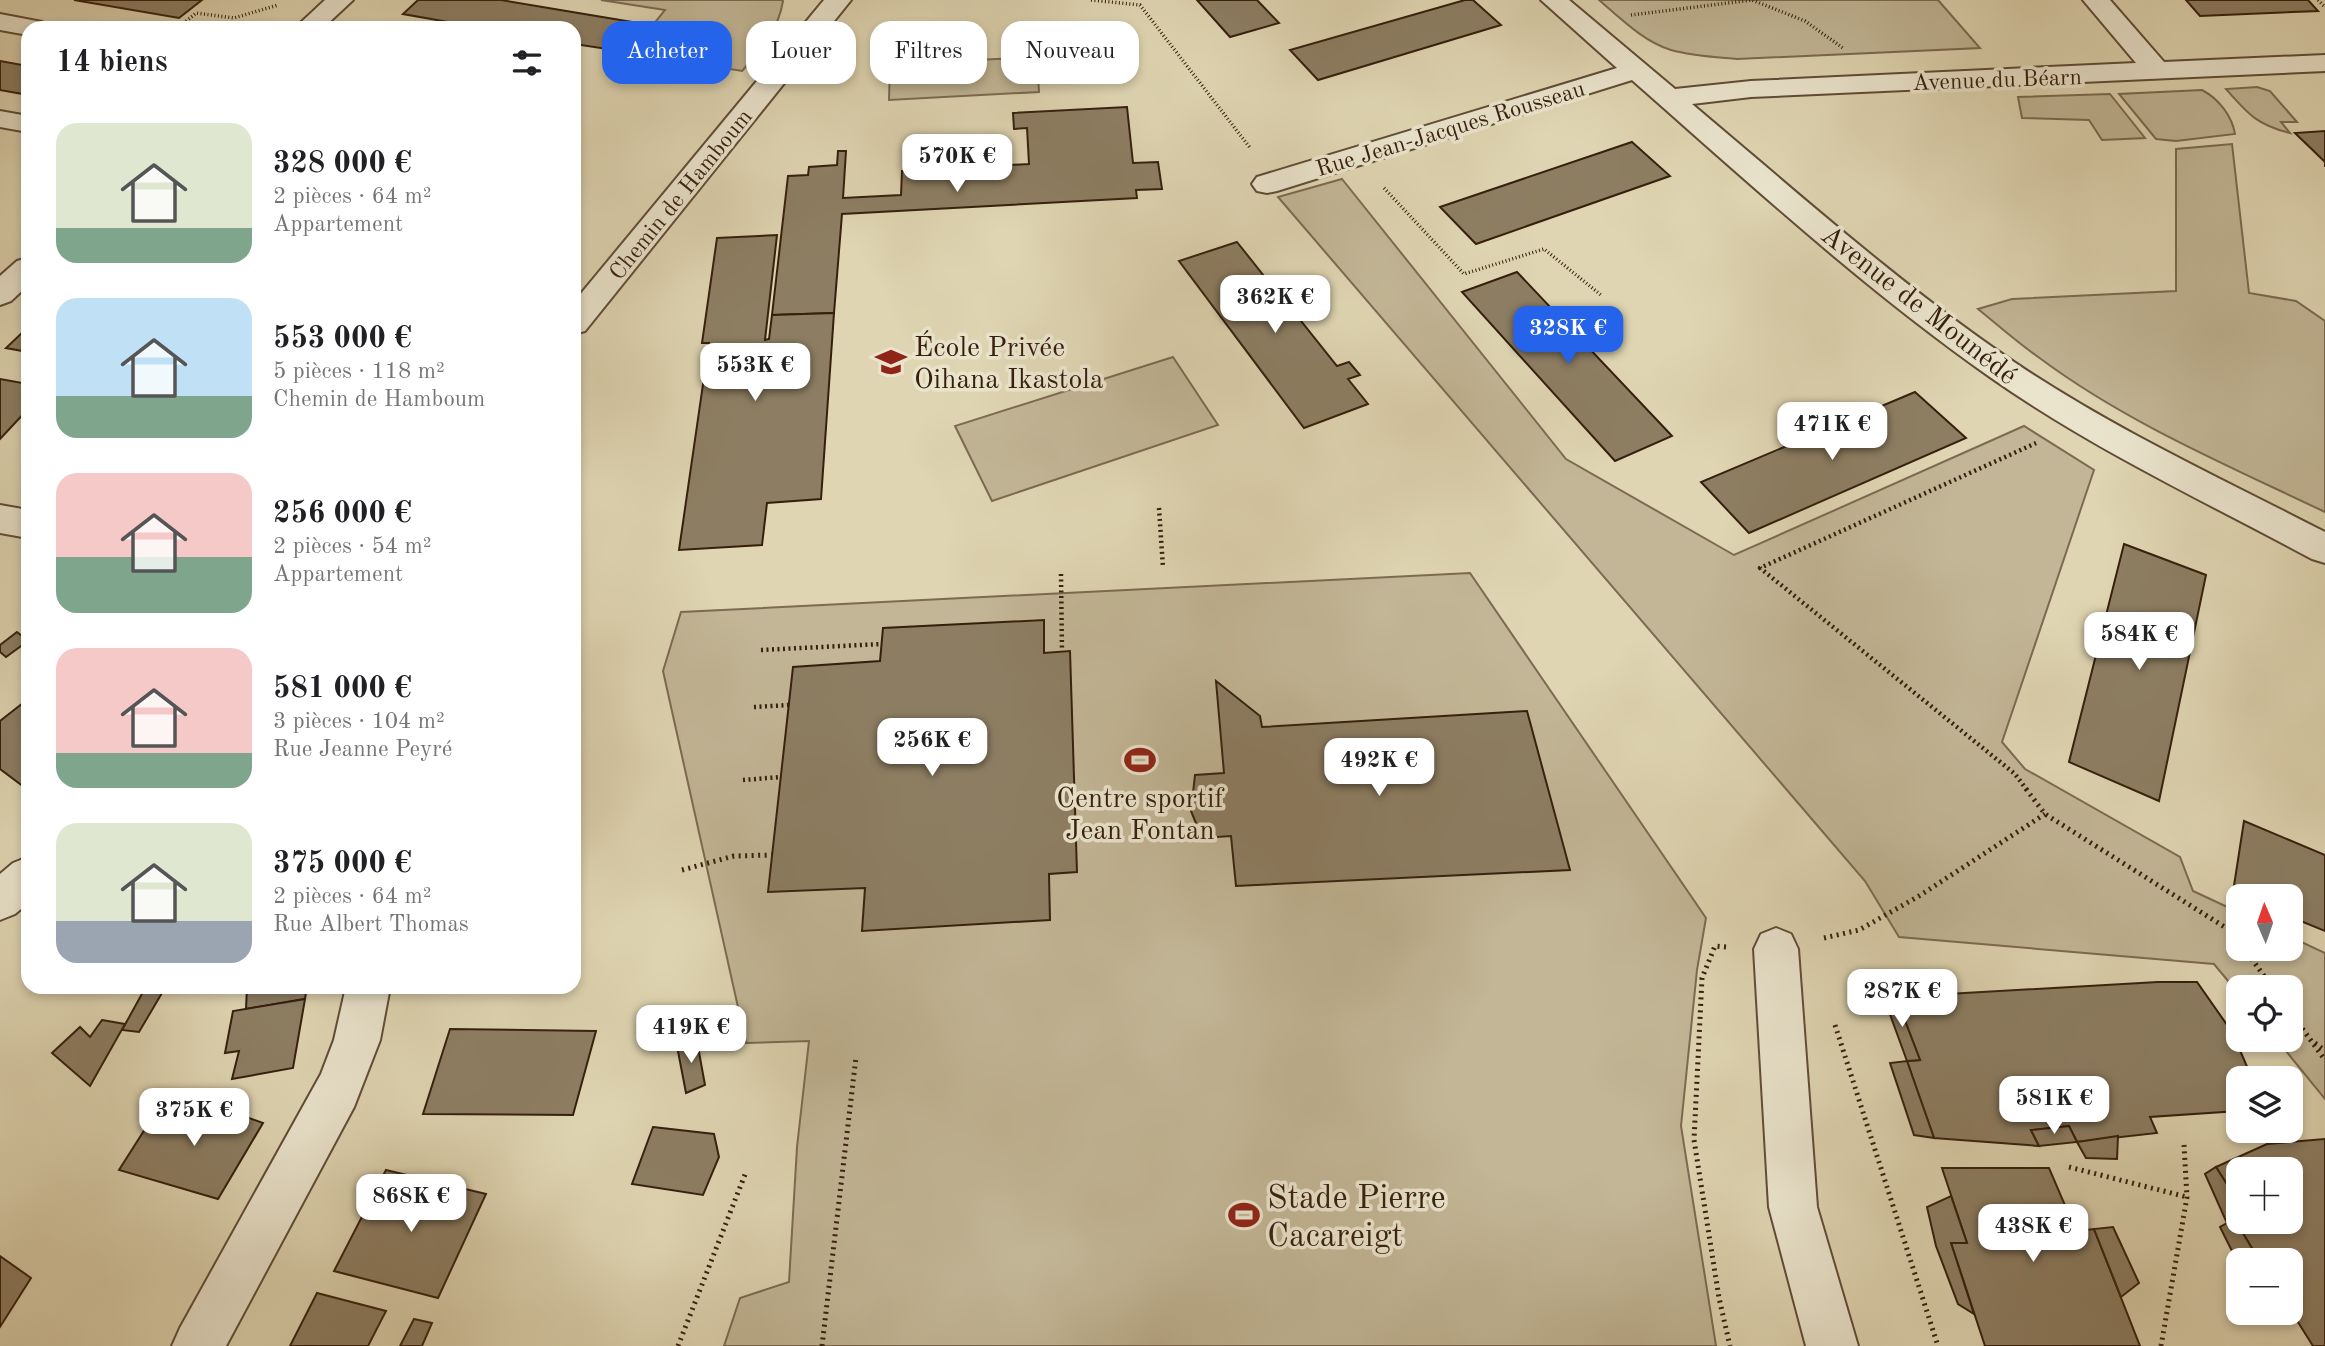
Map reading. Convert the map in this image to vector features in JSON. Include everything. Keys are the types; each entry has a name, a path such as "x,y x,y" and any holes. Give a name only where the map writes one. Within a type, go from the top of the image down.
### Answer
{"street":[{"path":"316,21 340,0"},
{"name":"Chemin de Hamboum","path":"581,314 838,0"},
{"name":"Avenue de Mounédé","path":"1554,0 1634,71 1895,289 2001,369 2083,422 2325,549"},
{"path":"2096,0 2158,72"},
{"path":"0,22 21,26"},
{"name":"Avenue du Béarn","path":"1668,98 1751,89 2325,63"},
{"name":"Rue Jean-Jacques Rousseau","path":"1263,171 1354,157 1634,71"},
{"path":"0,119 21,123"},
{"path":"0,294 21,274"},
{"path":"0,519 21,523"},
{"path":"0,900 21,883"},
{"path":"1776,949 1793,1207 1832,1346"},
{"path":"198,1346 324,1119 348,1070 365,1017 367,994"}],"path":[{"path":"1091,0 1140,5 1263,171"},
{"path":"1627,16 1752,0 1805,21 1843,48"},
{"path":"2318,0 2325,7"},
{"path":"186,21 196,13 234,18 280,4"},
{"path":"1354,157 1464,274 1544,249 1601,295"},
{"path":"2083,422 1760,568 2015,774 2045,814 2226,928"},
{"path":"1159,508 1163,568"},
{"path":"1061,575 1062,652"},
{"path":"761,650 881,643"},
{"path":"754,707 789,705"},
{"path":"743,780 781,777"},
{"path":"1730,1346 1694,1140 1702,978 1715,946 1776,949 1859,930 1919,896 2045,814"},
{"path":"682,870 734,856 772,855"},
{"path":"1833,1020 1938,1346"},
{"path":"2303,1030 2325,1060"},
{"path":"2310,1040 2325,1051"},
{"path":"822,1346 856,1057"},
{"path":"2161,1346 2187,1197 2184,1145"},
{"path":"2069,1167 2187,1197"},
{"path":"678,1346 746,1172"}],"shaded area":[{"path":"601,0 783,1 777,21 746,21 746,66 742,71 732,69 732,21 656,21 665,10"},
{"path":"1599,0 1938,0 1980,48 1737,59 1695,55 1671,50 1651,41"},
{"path":"987,59 1001,59 1001,84 1039,84 1039,92 889,100 889,84 987,84"},
{"path":"2257,87 2270,91 2297,122 2281,122 2290,133 2261,122 2226,89"},
{"path":"2202,90 2224,109 2235,134 2176,141 2156,139 2119,94"},
{"path":"2110,94 2145,138 2102,140 2089,120 2022,118 2018,97"},
{"path":"2232,144 2249,293 2296,301 2325,321 2325,512 2179,442 2108,403 2033,353 1978,309 2012,299 2176,291 2176,149"},
{"path":"1342,179 1566,459 1734,555 2024,426 2094,470 2002,742 2025,769 2180,857 2193,891 2226,906 2226,961 2303,961 2303,943 2325,953 2325,1099 2303,1072 2303,1066 2298,1066 2287,1052 2303,1052 2303,975 2226,975 2226,978 2214,964 1899,937 1865,881 1278,197"},
{"path":"1173,357 1218,425 992,501 955,426"},
{"path":"1470,573 1706,918 1697,970 1681,1126 1716,1346 724,1346 740,1298 789,1282 797,1147 809,1041 746,1043 663,671 681,612"}],"building":[{"path":"74,0 202,0 179,18"},
{"path":"418,0 501,0 626,21 602,21 602,48 581,45 581,21 442,21 403,14"},
{"path":"1197,0 1257,0 1279,23 1230,37"},
{"path":"1465,0 1473,0 1501,25 1318,80 1290,50"},
{"path":"2186,0 2308,0 2318,11 2200,16"},
{"path":"0,61 21,65 21,94 0,90"},
{"path":"1127,107 1133,163 1158,162 1162,189 1136,190 1137,198 842,214 834,313 772,315 788,176 808,175 809,167 837,165 838,151 846,151 843,198 901,195 902,171 1029,164 1027,128 1014,129 1013,113"},
{"path":"2325,131 2325,162 2295,133"},
{"path":"1632,142 1670,176 1476,244 1440,207"},
{"path":"777,235 765,340 769,339 772,315 834,313 821,499 767,503 762,545 679,550 709,343 702,343 717,238"},
{"path":"1237,242 1268,281 1281,277 1289,288 1278,292 1337,366 1349,362 1360,375 1348,379 1368,404 1304,428 1179,261"},
{"path":"1517,272 1672,436 1615,461 1462,292"},
{"path":"21,334 21,351 6,348"},
{"path":"0,379 21,383 21,416 0,439"},
{"path":"1915,392 1966,438 1749,533 1701,482"},
{"path":"2124,544 2206,575 2159,801 2069,762"},
{"path":"1044,620 1044,653 1070,651 1077,872 1049,874 1050,920 862,931 865,888 768,892 793,667 880,661 883,628"},
{"path":"17,632 21,635 21,646 6,657 0,652 0,645"},
{"path":"1216,681 1260,716 1262,727 1527,711 1570,870 1236,886 1231,836 1202,838 1191,811 1195,775 1224,773"},
{"path":"21,704 21,785 0,769 0,721"},
{"path":"2244,821 2325,855 2325,931 2303,922 2303,884 2234,884"},
{"path":"2197,982 2226,1023 2226,1052 2241,1052 2247,1066 2226,1066 2226,1112 2150,1117 2157,1133 2077,1142 2069,1126 2031,1130 2039,1146 1934,1138 1907,1061 1920,1060 1896,997"},
{"path":"142,994 161,994 139,1032 122,1030"},
{"path":"247,994 306,994 305,999 246,1009"},
{"path":"1896,997 1920,1060 1907,1061 1884,998"},
{"path":"305,999 293,1068 232,1079 239,1051 225,1053 233,1011"},
{"path":"102,1020 125,1024 90,1086 52,1053 80,1027 90,1037"},
{"path":"450,1029 596,1031 573,1115 423,1114"},
{"path":"696,1036 705,1085 686,1093 677,1046"},
{"path":"1907,1061 1934,1138 1914,1135 1890,1063"},
{"path":"198,1100 239,1105 235,1113 263,1123 218,1199 119,1170 154,1115 184,1122"},
{"path":"2069,1126 2077,1142 2039,1146 2031,1130"},
{"path":"653,1127 714,1134 719,1157 703,1195 632,1184"},
{"path":"2118,1136 2117,1159 2086,1158 2077,1142"},
{"path":"2325,1139 2325,1346 2313,1346 2300,1325 2303,1325 2303,1248 2252,1248 2243,1234 2303,1234 2303,1157 2238,1157 2267,1144"},
{"path":"2226,1162 2226,1183 2216,1167"},
{"path":"2216,1167 2226,1183 2226,1221 2205,1174"},
{"path":"1942,1168 2049,1168 2076,1231 2094,1229 2140,1346 1985,1346 1951,1243 1967,1243"},
{"path":"386,1170 486,1194 438,1298 334,1271"},
{"path":"1951,1196 1967,1243 1951,1243 1974,1314 1958,1304 1936,1246 1927,1207"},
{"path":"2226,1224 2226,1234 2243,1234 2252,1248 2230,1248 2220,1227"},
{"path":"2113,1227 2139,1283 2121,1297 2094,1229"},
{"path":"0,1256 31,1278 0,1327"},
{"path":"317,1293 386,1311 368,1346 290,1346"},
{"path":"414,1319 432,1323 422,1346 400,1346"}],"place":[{"name":"École Privée Oihana Ikastola","path":"891,362"},
{"name":"Centre sportif Jean Fontan","path":"1140,760"},
{"name":"Stade Pierre Cacareigt","path":"1244,1215"}]}
